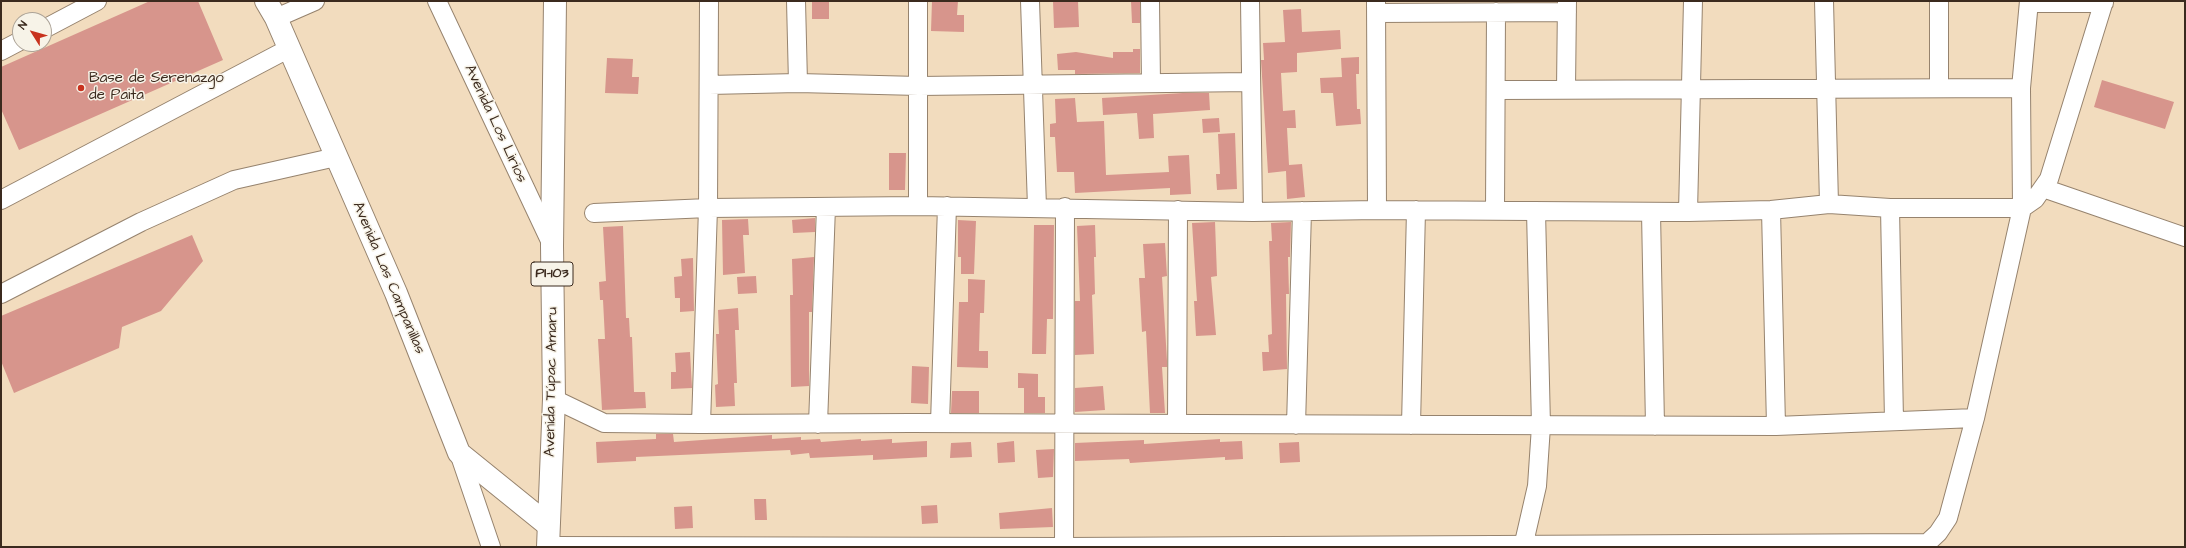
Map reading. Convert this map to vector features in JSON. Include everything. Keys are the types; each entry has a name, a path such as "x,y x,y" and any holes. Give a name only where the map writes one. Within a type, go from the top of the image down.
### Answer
{"street":[{"path":"271,10 315,1"},
{"name":"Avenida Los Lirios","path":"438,1 552,246"},
{"name":"Avenida Túpac Amaru","path":"548,547 554,399 552,246 555,1"},
{"path":"701,424 708,208 709,1"},
{"path":"796,1 798,83"},
{"path":"918,1 918,206"},
{"path":"1030,1 1036,207"},
{"path":"1150,1 1151,83"},
{"path":"1250,1 1253,212"},
{"path":"1688,212 1693,1"},
{"path":"1824,1 1829,204"},
{"path":"1939,1 1940,88"},
{"path":"548,547 1924,545 1938,533 1948,518 1975,418 2022,208 2021,88 2029,2 2104,2 2049,179 2035,199 2022,208 1890,208 1829,204 1771,210 1688,212 1378,210 1253,212 918,206 708,208 594,213"},
{"path":"52,24 90,3"},
{"path":"1378,210 1376,7 1496,12 1567,6 1566,89"},
{"name":"Avenida Las Campanillas","path":"271,10 396,293 459,453 548,525"},
{"path":"1495,211 1496,12"},
{"path":"1,51 12,45"},
{"path":"1,200 288,49"},
{"path":"709,85 798,83 919,86 1250,82"},
{"path":"1496,90 1691,88 2021,88"},
{"path":"1,294 141,222 234,180 336,157"},
{"path":"2043,188 2185,237"},
{"path":"940,423 947,206"},
{"path":"818,424 826,207"},
{"path":"1064,547 1065,208"},
{"path":"1890,208 1894,421"},
{"path":"1178,210 1178,424"},
{"path":"1411,425 1416,210"},
{"path":"1771,210 1776,426"},
{"path":"1296,425 1302,211"},
{"path":"1523,546 1536,486 1541,426 1536,211"},
{"path":"1651,212 1655,426"},
{"path":"554,399 604,423 1776,426 1975,418"},
{"path":"459,453 491,547"}],"building":[{"name":"Base de Serenazgo de Paita","path":"150,1 198,1 223,60 19,150 1,109 1,67 35,52 52,52 52,44"},
{"path":"812,1 829,1 829,19 812,19"},
{"path":"932,1 958,1 957,15 964,15 964,32 931,31"},
{"path":"1053,1 1078,1 1079,27 1054,28"},
{"path":"1131,1 1140,1 1140,23 1132,23"},
{"path":"1301,9 1302,32 1340,30 1341,49 1297,53 1297,72 1281,73 1283,111 1295,110 1296,128 1287,128 1289,165 1302,164 1305,197 1287,199 1286,171 1268,173 1261,60 1264,60 1263,43 1285,42 1283,10"},
{"path":"1133,49 1140,49 1140,73 1075,74 1075,70 1058,70 1057,54 1076,52 1113,58 1113,52 1133,52"},
{"path":"1359,57 1359,74 1356,74 1357,109 1360,109 1361,124 1336,126 1333,93 1321,93 1320,78 1342,77 1341,58"},
{"path":"607,58 633,59 632,77 639,77 638,94 605,93"},
{"path":"2102,80 2174,102 2165,129 2094,107"},
{"path":"1183,93 1209,93 1210,110 1153,114 1154,138 1139,139 1137,113 1103,115 1102,98"},
{"path":"1075,98 1077,122 1104,121 1106,175 1169,172 1168,156 1189,155 1191,194 1170,195 1170,188 1075,193 1074,172 1057,172 1055,137 1050,137 1050,124 1056,123 1055,99"},
{"path":"1219,118 1220,132 1203,133 1202,119"},
{"path":"1235,133 1237,189 1217,190 1216,174 1220,174 1218,134"},
{"path":"889,153 906,153 905,190 889,190"},
{"path":"815,218 815,232 793,233 792,220"},
{"path":"748,219 749,235 743,235 745,273 723,275 722,220"},
{"path":"958,220 976,221 974,274 961,274 961,257 958,257"},
{"path":"1215,222 1217,276 1211,277 1216,335 1196,336 1194,301 1197,301 1192,223"},
{"path":"1291,222 1290,257 1288,257 1289,294 1286,294 1287,369 1263,371 1262,352 1269,352 1268,335 1272,334 1269,241 1272,241 1271,223"},
{"path":"1034,225 1054,225 1053,319 1047,319 1046,354 1032,354"},
{"path":"1095,225 1095,294 1092,295 1094,354 1075,355 1075,301 1080,301 1077,226"},
{"path":"623,226 626,318 629,318 630,337 632,337 634,392 645,392 646,408 602,410 598,339 605,339 603,300 600,300 599,282 606,281 603,227"},
{"path":"192,235 203,261 161,311 122,327 119,348 14,393 1,361 1,316"},
{"path":"1165,243 1167,276 1162,277 1167,367 1162,367 1165,413 1150,413 1146,331 1142,332 1139,278 1145,278 1143,244"},
{"path":"814,257 812,312 809,312 809,386 791,387 790,295 793,295 792,259"},
{"path":"693,258 694,311 680,312 680,298 675,298 674,277 682,276 681,259"},
{"path":"756,276 757,293 738,294 737,277"},
{"path":"968,279 985,280 984,313 980,313 979,351 988,351 988,368 957,367 959,302 968,302"},
{"path":"738,308 739,330 735,330 737,383 734,383 735,406 716,407 715,385 718,384 716,334 719,334 718,310"},
{"path":"690,352 692,388 671,389 671,372 676,372 675,353"},
{"path":"912,366 929,367 928,404 911,403"},
{"path":"1018,373 1038,374 1038,397 1045,397 1045,413 1024,413 1024,388 1018,388"},
{"path":"1103,386 1105,410 1075,412 1075,388"},
{"path":"952,391 979,391 979,413 951,413"},
{"path":"656,434 673,434 674,442 772,435 772,439 801,437 801,440 820,439 821,442 861,439 861,441 892,439 892,443 927,441 927,457 873,460 873,455 810,458 809,453 791,455 790,450 636,457 636,461 597,463 596,442 656,439"},
{"path":"1220,439 1220,442 1242,441 1243,459 1225,460 1225,457 1130,463 1129,459 1075,461 1075,443 1144,440 1144,444"},
{"path":"1014,441 1015,462 998,463 997,443"},
{"path":"971,442 972,457 950,458 951,443"},
{"path":"1299,442 1300,462 1280,463 1279,443"},
{"path":"1054,449 1053,477 1038,478 1036,450"},
{"path":"754,499 766,499 767,520 755,520"},
{"path":"937,505 938,523 922,524 921,506"},
{"path":"692,506 693,528 675,529 674,507"},
{"path":"1052,508 1053,527 1000,529 999,513"}],"place":[{"name":"Base de Serenazgo de Paita","path":"81,88"}]}
